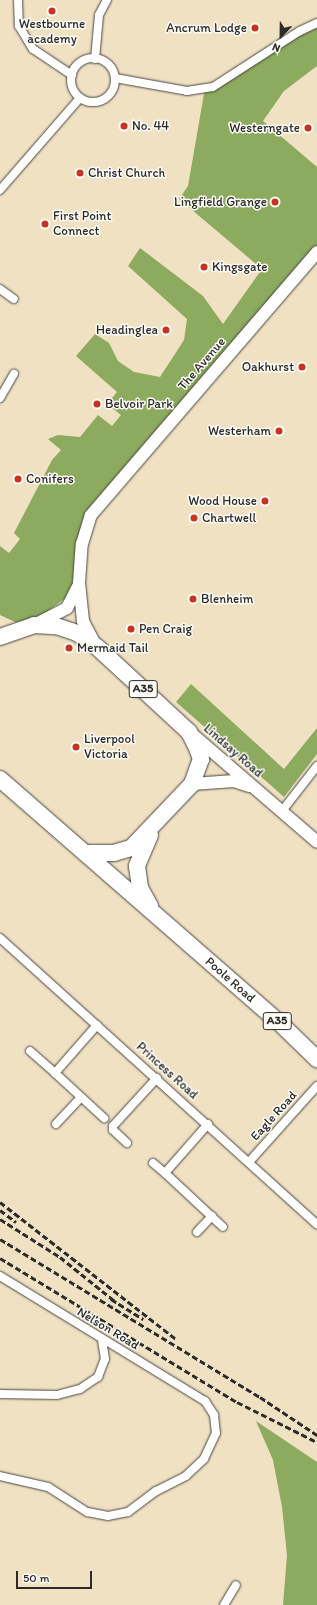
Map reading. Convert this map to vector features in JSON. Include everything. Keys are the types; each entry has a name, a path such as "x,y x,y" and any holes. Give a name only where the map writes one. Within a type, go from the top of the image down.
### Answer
{"highway":[{"name":"A35","path":"0,636 27,627 66,628 97,647 189,732 200,758 192,784 131,848 123,852 85,853 0,779"},
{"path":"0,785 19,796"},
{"name":"Poole Road","path":"155,824 137,866 143,895 159,919"},
{"name":"Poole Road","path":"85,853 285,1028 317,1059"}],"main road":[{"name":"The Avenue","path":"97,647 83,621 79,583 82,544 92,515 317,252"},
{"name":"The Avenue","path":"27,627 67,608 79,583"},
{"path":"0,626 27,627"},
{"name":"Lindsay Road","path":"189,732 317,842"},
{"name":"Lindsay Road","path":"192,784 234,781 259,792"}],"street":[{"path":"18,0 19,26 33,49 72,75"},
{"path":"95,59 99,15 107,0"},
{"path":"115,78 187,91 213,87 300,31 317,24"},
{"path":"95,59 108,65 115,78 112,92 101,101 87,102 80,98 72,88 72,75 78,64 95,59"},
{"path":"0,190 80,98"},
{"path":"0,289 14,299"},
{"path":"0,398 14,374"},
{"path":"282,811 317,766"},
{"name":"Princess Road","path":"0,938 208,1124 317,1224"},
{"path":"55,1073 97,1025"},
{"path":"30,1051 80,1098 104,1118"},
{"path":"127,1143 113,1130 113,1126 157,1078"},
{"name":"Eagle Road","path":"249,1162 317,1086"},
{"path":"56,1124 80,1098"},
{"path":"165,1173 208,1124"},
{"path":"153,1163 223,1227"},
{"path":"197,1232 212,1216"},
{"name":"Nelson Road","path":"0,1276 102,1340 205,1401 214,1415 216,1433 204,1459 186,1476 156,1491 128,1512 108,1516 87,1512 48,1487 0,1476"},
{"path":"0,1394 57,1396 80,1389 98,1377 105,1359 102,1340"},
{"path":"224,1605 236,1585"}],"green space":[{"path":"317,23 317,66 284,91 263,121 317,167 317,252 91,515 79,583 67,597 34,621 15,622 0,615 0,546 9,553 20,539 14,533 52,460 61,450 48,439 58,435 80,437 98,415 112,426 121,415 107,404 117,392 76,356 95,334 109,343 118,361 134,372 160,377 184,340 187,319 128,266 140,248 203,296 223,324 262,269 179,199 188,186 205,88"},
{"path":"191,684 284,769 317,728 317,754 284,797 176,702"},
{"path":"256,1421 317,1462 317,1605 283,1605 287,1555 282,1507 273,1460"}],"railway":[{"path":"0,1202 177,1340"},
{"path":"0,1210 16,1222"},
{"path":"0,1219 60,1257 116,1302"},
{"path":"0,1239 260,1397 317,1435"},
{"path":"0,1258 237,1402 317,1442"},
{"path":"111,1299 143,1319"}],"place":[{"name":"Westbourne academy","path":"52,11"},
{"name":"Ancrum Lodge","path":"255,28"},
{"name":"No. 44","path":"124,126"},
{"name":"Westerngate","path":"308,128"},
{"name":"Christ Church","path":"80,173"},
{"name":"Lingfield Grange","path":"275,202"},
{"name":"First Point Connect","path":"45,224"},
{"name":"Kingsgate","path":"204,267"},
{"name":"Headinglea","path":"166,330"},
{"name":"Oakhurst","path":"302,367"},
{"name":"Belvoir Park","path":"97,404"},
{"name":"Westerham","path":"279,431"},
{"name":"Conifers","path":"18,479"},
{"name":"Wood House","path":"265,501"},
{"name":"Chartwell","path":"194,518"},
{"name":"Blenheim","path":"193,599"},
{"name":"Pen Craig","path":"131,629"},
{"name":"Mermaid Tail","path":"69,648"},
{"name":"Liverpool Victoria","path":"76,747"}]}
